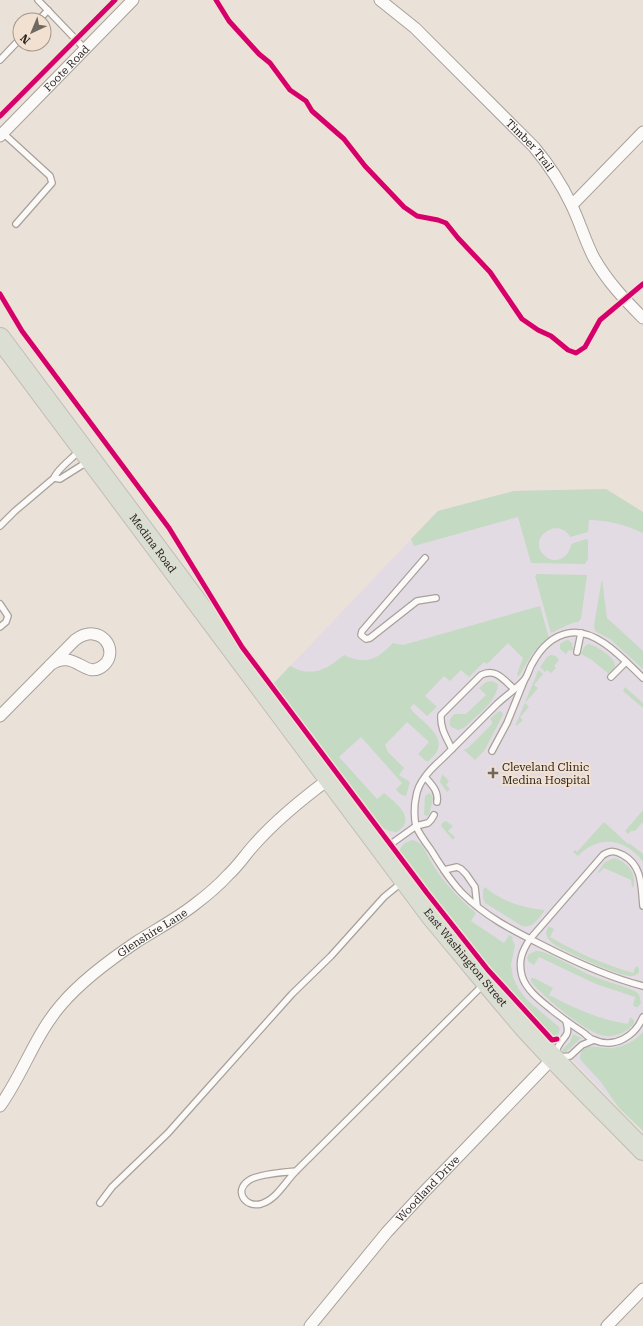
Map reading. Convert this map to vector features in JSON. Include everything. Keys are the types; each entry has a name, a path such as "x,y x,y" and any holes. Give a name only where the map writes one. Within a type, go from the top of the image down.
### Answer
{"highway":[{"name":"Medina Road","path":"0,338 307,749"},
{"name":"East Washington Street","path":"307,749 432,917 486,982 553,1058 643,1150"}],"street":[{"name":"Foote Road","path":"1,134 133,0"},
{"name":"Timber Trail","path":"380,0 415,28 550,166 562,185 594,257 605,275 618,292 643,318"},
{"path":"572,205 643,132"},
{"path":"0,716 50,665 75,640 87,633 94,633 106,641 109,646 110,653 108,660 104,666 98,669 90,670 71,660 63,659 50,665"},
{"name":"Glenshire Lane","path":"0,1106 13,1086 34,1044 48,1022 61,1004 77,988 124,951 194,905 229,874 254,845 281,818 329,779"},
{"name":"Woodland Drive","path":"310,1326 387,1232 553,1058"},
{"path":"607,1326 643,1289"}],"lane":[{"path":"38,0 85,49"},
{"path":"0,60 12,47"},
{"path":"1,134 50,176 52,183 16,224"},
{"path":"0,526 15,511 54,478 56,473 74,457 86,454"},
{"path":"54,478 60,479 86,454"},
{"path":"425,558 362,631 361,635 366,639 370,638 417,601 436,598"},
{"path":"0,604 8,616 6,622 0,627"},
{"path":"492,751 507,723 525,679 539,653 548,642 559,636 570,632 581,633 600,640 643,678"},
{"path":"577,652 581,633"},
{"path":"611,677 626,662"},
{"path":"452,749 440,723 441,715 481,675 488,672 495,673 514,689"},
{"path":"525,679 425,777 420,785 416,797 416,826 455,886 495,920 583,965 643,986"},
{"path":"425,777 436,790 438,797 437,802"},
{"path":"382,850 416,826 428,823 432,820 434,815"},
{"path":"643,906 639,873 634,864 627,857 618,852 610,851 603,855 530,939 522,951 520,958 523,978 533,994 566,1021 594,1040 608,1043 620,1041 631,1035 639,1026 643,1017"},
{"path":"444,870 457,867 466,874 475,887 477,906"},
{"path":"100,1203 112,1187 168,1133 292,994 331,956 384,897 404,880"},
{"path":"296,1171 261,1176 248,1180 243,1187 242,1197 248,1203 255,1205 271,1199 279,1192 296,1171 486,982"},
{"path":"553,1058 559,1045 567,1036 568,1030 566,1021"},
{"path":"553,1058 570,1056 582,1045 594,1040"}],"shaded area":[{"name":"Cleveland Clinic Medina Hospital","path":"606,489 643,512 643,1129 615,1104 526,1011 412,866 276,681 438,511 514,491"}],"green space":[{"path":"606,489 643,512 643,533 616,524 589,520 588,532 570,537 565,531 553,529 547,531 539,540 539,546 542,553 548,558 557,560 565,556 571,544 586,539 588,540 588,559 585,564 531,563 518,517 414,546 411,539 438,511 514,491"},
{"path":"537,574 587,575 581,619 578,622 572,623 551,633 535,576"},
{"path":"602,579 607,618 643,651 643,669 610,639 595,631 594,625"},
{"path":"540,606 549,638 532,654 519,676 517,674 523,658 508,643 487,664 484,662 469,677 461,670 450,681 444,676 425,696 437,707 427,716 414,704 410,708 435,733 439,747 435,754 427,762 418,754 429,742 407,722 385,745 388,752 404,768 399,775 410,782 406,796 400,794 396,789 402,783 361,737 339,757 377,799 384,793 400,807 405,816 405,820 403,827 397,832 374,825 272,685 290,666 298,670 312,672 331,665 344,655 359,660 371,659 377,657 393,643 403,645"},
{"path":"568,640 572,643 573,649 572,651 569,650 566,654 560,649 560,644"},
{"path":"588,644 600,649 612,659 615,666 609,674 592,660 581,654 584,647"},
{"path":"551,655 556,656 559,660 554,666 556,668 551,673 547,670 545,672 540,667 547,657"},
{"path":"539,670 543,674 534,685 538,688 525,703 529,707 520,717 523,720 516,726 516,724"},
{"path":"492,681 498,684 497,691 490,703 464,728 458,730 451,727 450,720 452,717 455,714 466,714 486,695 479,688 486,682"},
{"path":"625,687 643,703 643,708 623,691"},
{"path":"499,711 502,712 503,715 484,751 475,760 464,750 469,747 492,724 490,719"},
{"path":"442,774 449,781 446,785 450,789 447,792 440,782"},
{"path":"429,793 432,795 433,799 429,815 426,816 424,814 425,796"},
{"path":"643,810 643,823 635,831 631,831 628,834 625,831"},
{"path":"446,821 453,826 448,831 455,837 453,840 441,826 442,823"},
{"path":"604,822 628,844 629,843 643,854 643,862 629,848 612,842 595,844 578,856 573,852 575,850 577,852"},
{"path":"412,840 423,847 444,881 462,901 476,913 471,921 504,943 509,935 513,937 512,939 515,945 511,965 513,977 518,988 527,1000 559,1027 559,1033 554,1039 552,1039 551,1042 487,974 399,859 401,847"},
{"path":"614,858 623,862 630,868 634,876 634,886 632,887 631,880 604,868 599,873 598,872 605,862"},
{"path":"485,887 499,897 513,903 528,908 545,910 533,924 526,927 522,926 485,903 483,898 483,890"},
{"path":"548,927 554,929 550,937 580,953 611,966 633,973 636,966 639,968 639,972 633,976 625,975 576,956 550,941 546,933"},
{"path":"536,951 554,957 590,975 635,991 639,994 641,1003 638,1007 635,1007 633,1005 635,997 596,984 539,957 534,965 528,961 527,958 529,954"},
{"path":"531,978 534,978 553,988 549,995 578,1009 607,1020 628,1024 630,1017 634,1020 634,1023 628,1029 617,1035 605,1036 597,1034 577,1022 555,1005 531,982"},
{"path":"643,1032 643,1131 619,1108 601,1082 580,1059 581,1053 588,1047 617,1047 633,1040"},
{"path":"573,1034 581,1038 565,1053 562,1053 562,1050 570,1042"}],"cycle path":[{"path":"0,116 115,0"},
{"path":"216,0 229,21 259,54 270,63 290,90 306,101 312,111 344,139 365,166 404,207 417,216 446,223 490,272 522,319 538,330 551,336 568,350 576,353 585,347 600,320 643,284"},
{"path":"0,294 22,331 169,528 242,647 427,893 488,970 552,1040 557,1039"}],"place":[{"name":"Cleveland Clinic Medina Hospital","path":"493,773"}]}
